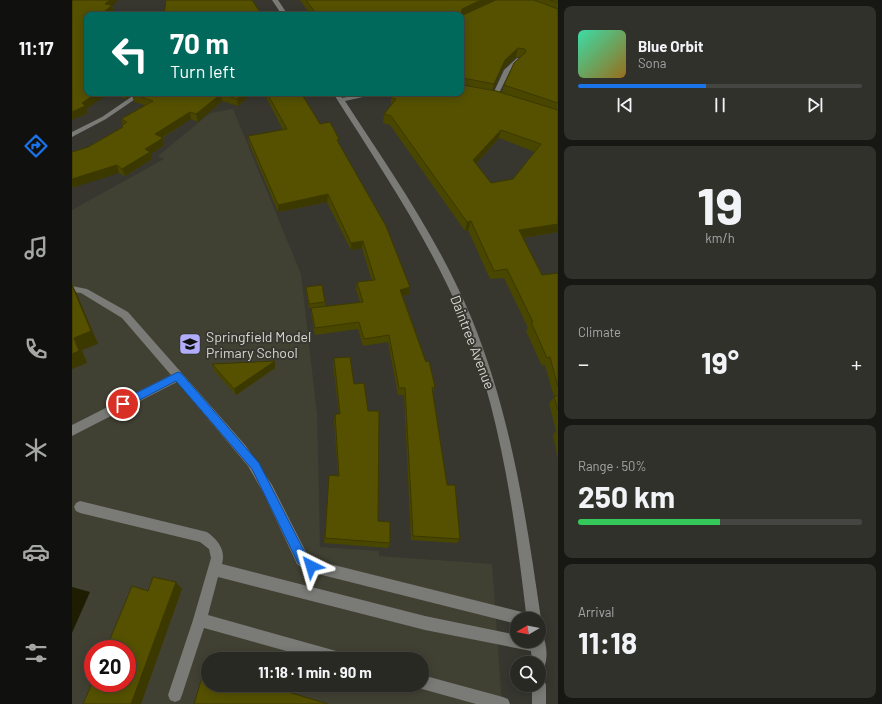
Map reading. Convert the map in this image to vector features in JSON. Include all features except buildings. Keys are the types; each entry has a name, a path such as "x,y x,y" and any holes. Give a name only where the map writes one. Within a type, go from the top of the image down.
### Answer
{"street":[{"path":"276,0 283,12"},
{"path":"495,96 508,68 513,62 519,59"},
{"path":"72,134 104,118 137,96"},
{"name":"Daintree Avenue","path":"338,96 422,227 452,286 479,349 494,395 508,450 518,505 533,612"},
{"path":"72,289 84,291 125,316 256,466 302,559 311,566 510,615"},
{"path":"72,431 178,376"},
{"path":"80,507 203,536 214,544 217,558 200,620 175,695"},
{"path":"214,569 425,623 510,638"},
{"path":"200,620 315,652"},
{"path":"429,684 503,704"},
{"path":"539,692 539,704"}],"shaded area":[{"name":"Springfield Model Primary School","path":"233,109 301,274 317,414 320,547 379,551 379,556 492,564 502,704 72,704 72,210 164,159 158,156 210,113"},
{"path":"72,587 90,592 72,633"}],"place":[{"name":"Springfield Model Primary School","path":"190,344"}],"route":[{"path":"123,404 178,376 256,466 302,559 311,566"}]}
